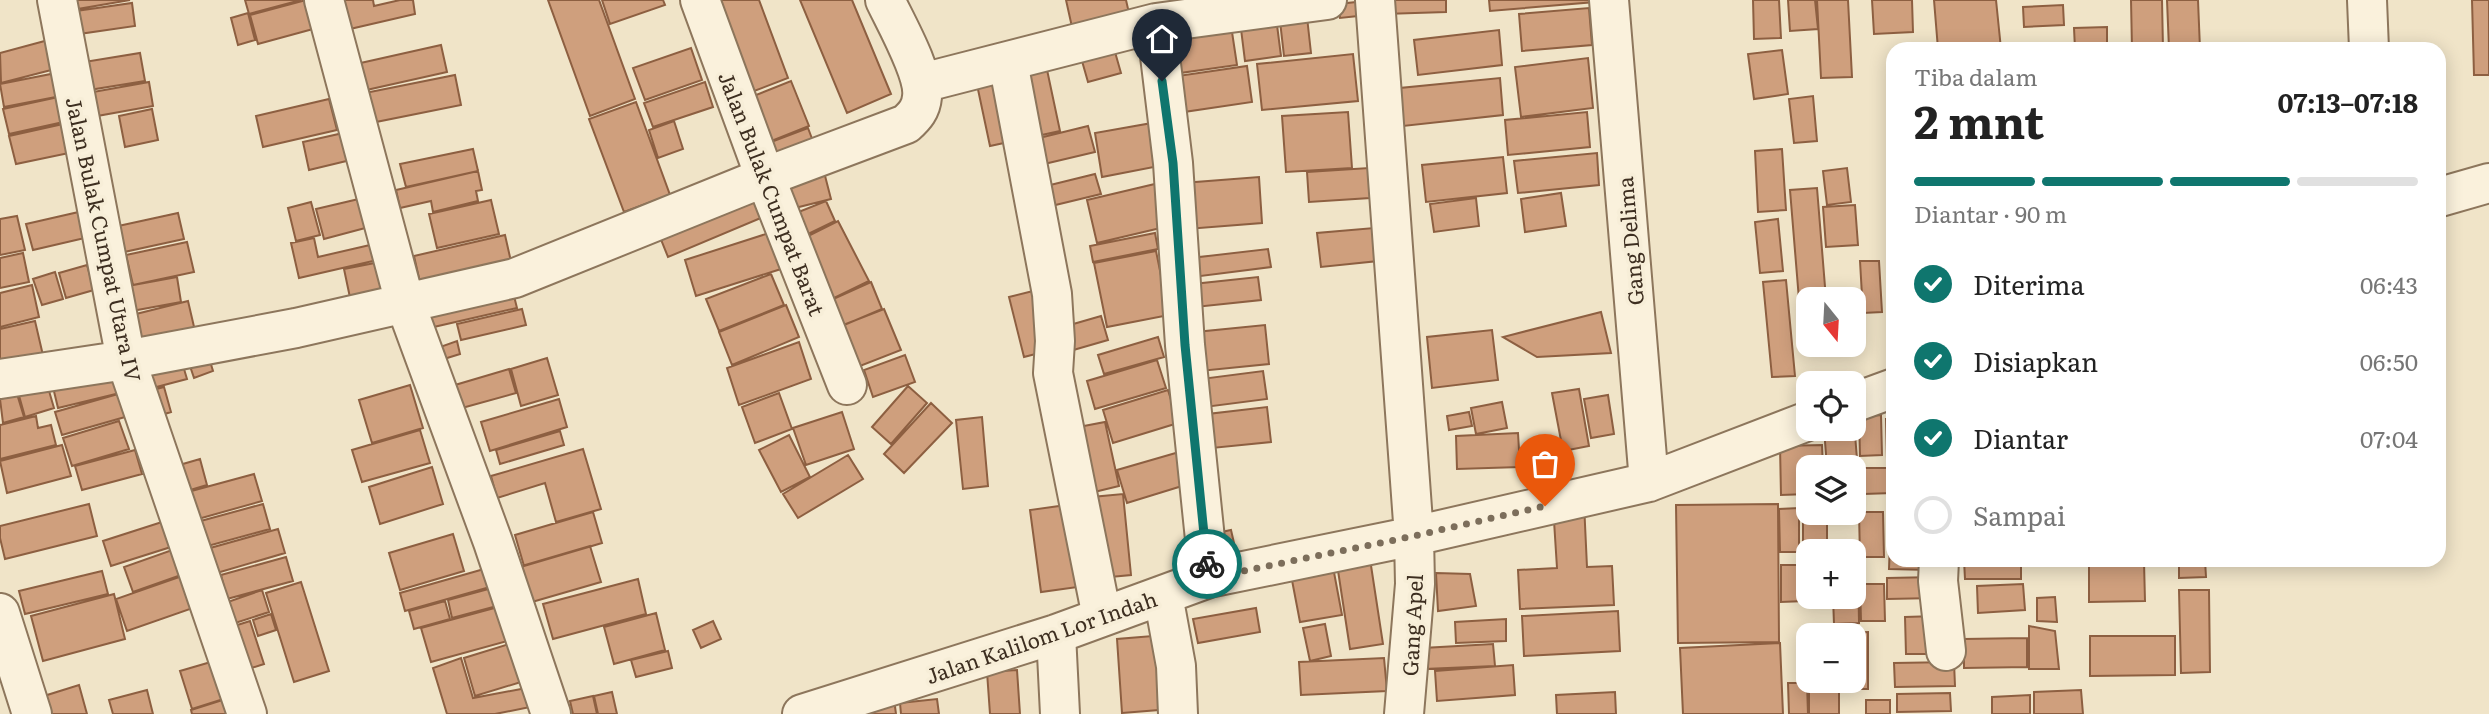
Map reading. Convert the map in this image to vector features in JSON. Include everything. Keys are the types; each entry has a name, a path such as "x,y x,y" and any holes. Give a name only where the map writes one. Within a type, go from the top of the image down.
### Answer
{"street":[{"name":"Jalan Bulak Cumpat Utara IV","path":"57,0 126,360 247,714"},
{"path":"324,0 405,303 493,542 551,714"},
{"name":"Jalan Bulak Cumpat Barat","path":"700,0 765,177 847,385"},
{"path":"0,379 126,360 296,328 515,278 765,177 906,124 917,114 922,99 922,83 886,0"},
{"path":"922,83 1008,61 1143,17 1327,0"},
{"name":"Gang Apel","path":"1375,0 1414,536 1415,583 1404,714"},
{"name":"Gang Delima","path":"1609,0 1649,482"},
{"path":"2367,0 2369,42"},
{"path":"1143,17 1173,163 1185,345 1209,578"},
{"path":"1008,61 1052,294 1055,341 1053,373 1102,617"},
{"path":"2446,195 2489,183"},
{"path":"1866,398 1886,391"},
{"name":"Jalan Kalilom Lor Indah","path":"825,710 1056,634 1209,578 1414,536 1649,482 1796,426"},
{"path":"1939,567 1946,651"},
{"path":"1163,595 1176,666 1178,714"},
{"path":"0,613 32,714"},
{"path":"1056,634 1060,714"}],"building":[{"path":"64,0 130,0 66,11"},
{"path":"245,0 301,0 249,14"},
{"path":"306,0 313,29 258,44 250,15"},
{"path":"343,0 373,0 374,6 413,0 415,14 350,29"},
{"path":"548,0 599,0 635,99 590,116"},
{"path":"602,0 663,0 665,5 610,24"},
{"path":"715,0 759,0 788,78 749,93"},
{"path":"800,0 852,0 891,94 847,113"},
{"path":"1066,0 1126,0 1131,22 1074,36"},
{"path":"1383,0 1446,0 1446,12 1384,14"},
{"path":"1489,0 1595,0 1595,2 1490,11"},
{"path":"1753,0 1779,0 1781,38 1754,39"},
{"path":"1788,0 1815,0 1818,29 1790,31"},
{"path":"1817,0 1848,0 1852,77 1821,78"},
{"path":"1872,0 1912,0 1913,32 1874,34"},
{"path":"1934,0 1996,0 2000,42 1937,42"},
{"path":"2131,0 2162,0 2163,42 2132,42"},
{"path":"2167,0 2198,0 2200,42 2169,42"},
{"path":"2472,0 2489,0 2489,75 2474,75"},
{"path":"1366,1 1367,15 1340,18 1338,4"},
{"path":"132,3 135,26 72,35 69,12"},
{"path":"2063,5 2064,25 2024,27 2023,7"},
{"path":"1589,8 1592,45 1522,51 1519,14"},
{"path":"248,13 255,40 238,45 231,18"},
{"path":"1307,17 1311,53 1284,56 1280,21"},
{"path":"1277,25 1281,56 1245,61 1241,29"},
{"path":"2107,27 2107,42 2075,42 2074,28"},
{"path":"1499,30 1502,65 1418,75 1414,40"},
{"path":"1232,32 1237,65 1180,73 1175,40"},
{"path":"52,39 59,68 1,83 0,53"},
{"path":"441,45 447,72 362,91 356,64"},
{"path":"1113,45 1121,73 1088,82 1080,54"},
{"path":"691,48 702,80 645,100 633,68"},
{"path":"1782,50 1788,94 1754,99 1748,54"},
{"path":"140,53 145,81 83,91 78,63"},
{"path":"1353,54 1358,101 1262,110 1257,64"},
{"path":"1588,58 1593,108 1521,117 1515,67"},
{"path":"1046,65 1060,131 1028,138 1013,72"},
{"path":"1247,66 1252,102 1177,113 1171,77"},
{"path":"56,73 61,96 4,107 0,84"},
{"path":"1004,74 1018,140 990,146 976,80"},
{"path":"455,75 461,105 371,123 365,93"},
{"path":"1500,78 1503,115 1394,127 1390,89"},
{"path":"791,81 809,126 769,142 751,97"},
{"path":"149,82 153,106 86,118 82,94"},
{"path":"705,82 713,107 653,127 644,103"},
{"path":"63,96 68,121 9,134 3,109"},
{"path":"1813,96 1817,141 1794,143 1789,99"},
{"path":"329,99 337,130 263,147 256,116"},
{"path":"636,102 670,195 624,212 589,119"},
{"path":"152,109 158,140 125,147 119,116"},
{"path":"1348,112 1352,168 1286,172 1282,116"},
{"path":"1587,112 1590,147 1508,155 1505,120"},
{"path":"674,121 683,149 658,158 649,130"},
{"path":"1152,123 1159,166 1102,177 1095,133"},
{"path":"63,124 69,153 16,164 9,136"},
{"path":"1088,126 1095,152 1040,165 1035,139"},
{"path":"808,128 817,152 781,166 771,142"},
{"path":"352,131 359,158 309,170 303,142"},
{"path":"473,149 478,171 406,187 400,164"},
{"path":"1782,149 1786,210 1758,212 1755,151"},
{"path":"1597,153 1599,185 1518,193 1514,161"},
{"path":"1503,157 1507,193 1426,202 1422,165"},
{"path":"823,168 831,199 787,210 779,179"},
{"path":"1369,168 1370,198 1309,202 1307,172"},
{"path":"1847,168 1851,202 1827,205 1823,171"},
{"path":"478,171 482,190 476,191 478,201 433,212 431,201 400,208 396,190"},
{"path":"1095,174 1101,194 1043,208 1038,188"},
{"path":"1259,177 1262,223 1187,229 1183,183"},
{"path":"1159,183 1169,226 1097,243 1087,200"},
{"path":"756,186 768,215 668,257 656,227"},
{"path":"1817,188 1825,287 1798,287 1790,190"},
{"path":"1561,193 1566,226 1525,232 1521,199"},
{"path":"363,198 369,227 324,239 316,209"},
{"path":"1476,198 1479,226 1434,232 1430,204"},
{"path":"491,200 499,234 437,248 429,214"},
{"path":"826,201 835,221 802,237 791,215"},
{"path":"311,202 320,235 296,241 288,208"},
{"path":"1855,205 1858,245 1826,247 1823,207"},
{"path":"83,211 89,237 33,250 26,224"},
{"path":"178,213 184,239 115,254 109,228"},
{"path":"17,216 25,250 0,255 0,219"},
{"path":"1778,219 1783,271 1760,273 1755,222"},
{"path":"838,221 869,281 830,300 800,240"},
{"path":"1374,228 1378,261 1321,267 1317,233"},
{"path":"769,233 781,269 696,296 685,260"},
{"path":"1155,233 1158,249 1093,262 1090,246"},
{"path":"505,235 512,266 421,287 414,256"},
{"path":"314,238 318,257 383,242 386,258 299,278 291,243"},
{"path":"187,242 194,272 133,285 126,255"},
{"path":"1268,249 1271,267 1193,277 1191,258"},
{"path":"1156,251 1169,315 1107,327 1094,263"},
{"path":"23,253 29,282 0,288 0,258"},
{"path":"385,261 392,299 352,307 344,269"},
{"path":"1860,261 1879,261 1882,312 1866,313 1866,287 1862,287"},
{"path":"87,265 94,290 66,298 59,273"},
{"path":"55,272 63,299 42,305 33,279"},
{"path":"771,274 784,305 719,331 706,299"},
{"path":"177,277 181,302 121,313 117,288"},
{"path":"1258,277 1261,300 1186,308 1184,285"},
{"path":"1786,280 1795,376 1772,377 1763,282"},
{"path":"871,282 882,309 842,326 831,300"},
{"path":"32,285 39,317 0,327 0,293"},
{"path":"512,288 517,308 425,329 420,310"},
{"path":"1037,290 1051,350 1024,357 1009,297"},
{"path":"188,301 195,331 128,348 120,318"},
{"path":"786,305 799,337 732,365 719,332"},
{"path":"522,309 526,325 461,340 457,324"},
{"path":"884,309 901,350 860,366 843,325"},
{"path":"1601,312 1611,353 1537,357 1503,337"},
{"path":"1101,316 1108,340 1063,353 1056,329"},
{"path":"35,321 45,364 0,373 0,329"},
{"path":"1265,325 1269,364 1200,371 1196,332"},
{"path":"1492,330 1498,380 1432,388 1427,337"},
{"path":"1158,337 1164,357 1104,374 1098,355"},
{"path":"457,341 460,354 444,359 440,347"},
{"path":"799,342 811,379 739,405 727,368"},
{"path":"206,348 213,371 194,378 185,351"},
{"path":"179,352 187,379 145,390 138,363"},
{"path":"905,355 915,382 873,397 864,370"},
{"path":"547,358 558,395 521,406 511,369"},
{"path":"1157,360 1166,388 1095,409 1087,381"},
{"path":"118,366 124,392 58,408 52,383"},
{"path":"509,369 516,393 462,408 455,385"},
{"path":"1263,371 1267,399 1205,407 1201,379"},
{"path":"47,384 54,408 25,417 18,392"},
{"path":"410,385 423,428 372,443 359,400"},
{"path":"908,386 927,403 891,444 872,427"},
{"path":"164,387 171,412 152,418 145,392"},
{"path":"1579,389 1589,446 1563,451 1552,393"},
{"path":"1168,390 1178,423 1113,443 1103,410"},
{"path":"125,392 132,415 62,435 55,412"},
{"path":"779,393 792,429 755,443 742,407"},
{"path":"17,394 24,417 3,423 0,399"},
{"path":"1608,395 1614,434 1591,438 1584,399"},
{"path":"559,399 567,427 490,451 481,422"},
{"path":"1502,402 1507,428 1476,434 1471,408"},
{"path":"931,403 952,423 904,473 884,454"},
{"path":"1267,407 1271,442 1212,448 1208,414"},
{"path":"842,412 854,449 806,465 793,428"},
{"path":"1469,412 1472,426 1449,430 1447,416"},
{"path":"1881,415 1882,455 1860,455 1860,441 1866,441 1866,416"},
{"path":"36,416 38,428 51,425 56,445 0,459 0,425"},
{"path":"982,417 988,486 963,489 956,420"},
{"path":"119,421 129,449 72,466 63,438"},
{"path":"1105,422 1119,486 1082,495 1068,429"},
{"path":"420,430 430,463 362,482 352,450"},
{"path":"560,431 564,445 500,464 496,450"},
{"path":"1518,433 1520,467 1457,469 1456,436"},
{"path":"789,435 810,477 781,492 759,450"},
{"path":"1825,441 1856,441 1857,455 1826,455"},
{"path":"62,445 71,476 7,493 0,461"},
{"path":"1822,445 1822,455 1796,455 1796,494 1781,495 1780,446"},
{"path":"583,449 601,509 556,522 545,483 497,498 491,476"},
{"path":"135,450 142,474 82,490 75,466"},
{"path":"1186,450 1195,482 1127,503 1117,470"},
{"path":"848,455 863,479 798,518 783,494"},
{"path":"200,459 207,485 177,494 169,468"},
{"path":"432,467 443,504 380,524 369,487"},
{"path":"1866,468 1886,468 1886,493 1866,494"},
{"path":"254,474 262,501 191,521 184,493"},
{"path":"1123,494 1131,575 1100,578 1092,497"},
{"path":"1584,503 1587,567 1612,566 1614,605 1520,609 1518,570 1557,568 1553,505"},
{"path":"89,504 97,536 5,559 0,526"},
{"path":"263,504 270,529 204,547 197,522"},
{"path":"1074,504 1085,586 1041,592 1030,510"},
{"path":"1778,504 1779,642 1678,643 1676,505"},
{"path":"1796,508 1799,539 1796,539 1796,552 1780,552 1779,509"},
{"path":"593,512 602,543 524,566 515,535"},
{"path":"1866,512 1883,512 1884,557 1866,557 1866,539 1860,539 1859,525 1866,525"},
{"path":"165,521 174,546 111,566 103,541"},
{"path":"1803,525 1827,525 1827,539 1803,539"},
{"path":"278,529 285,553 210,575 203,550"},
{"path":"1231,530 1237,556 1213,562 1207,535"},
{"path":"453,534 464,571 400,590 389,553"},
{"path":"590,546 601,582 532,602 522,566"},
{"path":"175,549 184,574 133,592 124,567"},
{"path":"286,557 293,581 227,599 221,575"},
{"path":"1370,559 1383,644 1350,649 1337,564"},
{"path":"1781,565 1796,565 1796,601 1781,602"},
{"path":"1333,567 1342,615 1300,622 1291,575"},
{"path":"1889,567 1931,567 1931,570"},
{"path":"1964,567 2021,567 2021,579 1965,579"},
{"path":"2089,567 2144,567 2145,601 2089,602"},
{"path":"2179,567 2205,567 2206,577 2179,578"},
{"path":"484,569 490,587 405,611 400,593"},
{"path":"102,571 108,594 25,614 19,591"},
{"path":"1436,573 1470,574 1476,606 1438,611"},
{"path":"182,576 193,608 127,631 116,599"},
{"path":"1936,577 1937,598 1887,599 1887,578"},
{"path":"638,579 646,614 553,639 543,604"},
{"path":"301,582 329,671 294,682 266,593"},
{"path":"1866,584 1884,584 1885,621 1861,621 1861,609 1866,609"},
{"path":"2023,584 2025,610 1978,613 1977,586"},
{"path":"492,588 497,606 452,618 448,600"},
{"path":"262,590 269,612 229,625 222,604"},
{"path":"2179,590 2209,590 2210,672 2181,673"},
{"path":"114,594 125,639 43,661 31,616"},
{"path":"2055,597 2057,622 2037,621 2037,598"},
{"path":"445,601 450,619 414,629 409,611"},
{"path":"509,604 518,638 431,662 421,628"},
{"path":"1256,608 1260,632 1198,643 1193,619"},
{"path":"1833,609 1859,609 1859,623 1834,623"},
{"path":"1618,611 1620,651 1524,656 1522,616"},
{"path":"656,613 665,650 614,664 604,627"},
{"path":"271,614 276,630 258,636 253,620"},
{"path":"1936,616 1937,654 1906,654 1905,617"},
{"path":"1506,619 1506,641 1456,643 1455,622"},
{"path":"250,621 264,664 242,671 228,628"},
{"path":"713,621 721,639 701,648 693,630"},
{"path":"1325,624 1331,656 1310,661 1303,628"},
{"path":"2029,626 2055,631 2059,669 2029,669"},
{"path":"1868,632 1868,689 1866,689"},
{"path":"1165,635 1171,709 1122,713 1117,639"},
{"path":"2090,636 2175,636 2175,675 2090,676"},
{"path":"2027,638 2027,667 1964,668 1964,639"},
{"path":"522,640 534,678 475,696 464,658"},
{"path":"1780,643 1783,714 1683,714 1680,648"},
{"path":"1493,644 1495,666 1424,669 1423,648"},
{"path":"668,651 672,668 636,677 631,660"},
{"path":"461,658 473,698 537,686 540,705 495,714 447,714 433,668"},
{"path":"1384,658 1387,691 1301,695 1299,662"},
{"path":"221,659 233,696 192,709 180,671"},
{"path":"1954,662 1955,686 1895,687 1894,663"},
{"path":"1513,665 1515,695 1437,701 1435,671"},
{"path":"1017,670 1020,714 990,714 987,672"},
{"path":"1788,683 1796,683 1796,693 1807,693 1808,714 1789,714"},
{"path":"79,685 87,714 50,714 44,696"},
{"path":"147,690 153,714 113,714 109,700"},
{"path":"2081,690 2083,714 2034,714 2034,692"},
{"path":"612,692 617,714 598,714 594,696"},
{"path":"1615,692 1616,714 1557,714 1556,695"},
{"path":"1809,693 1839,693 1839,714 1809,714"},
{"path":"1950,693 1951,711 1897,712 1897,694"},
{"path":"2030,695 2030,714 1992,714 1992,697"},
{"path":"593,696 597,714 573,714 570,701"},
{"path":"232,697 237,714 192,714 191,710"},
{"path":"894,699 896,714 851,714"},
{"path":"937,699 939,714 901,714 900,703"},
{"path":"1866,700 1890,700 1890,714 1866,714"}],"way so far":[{"path":"1207,564 1209,578 1545,506"}],"route":[{"path":"1162,81 1173,163 1185,345 1207,564"}]}
